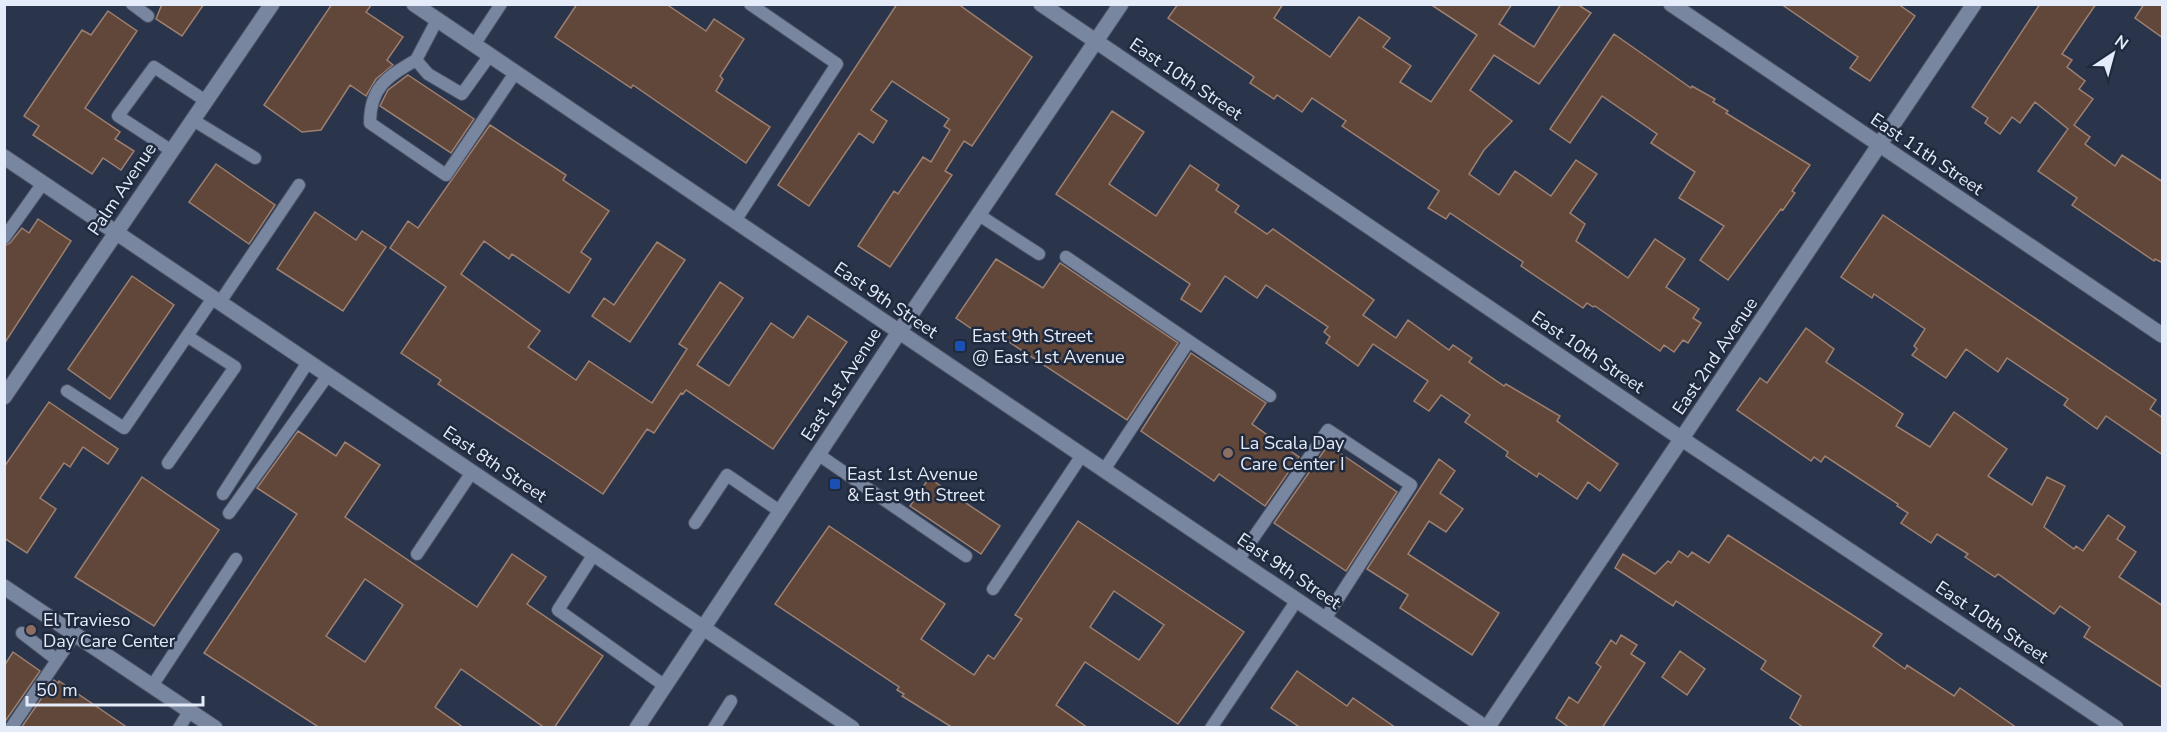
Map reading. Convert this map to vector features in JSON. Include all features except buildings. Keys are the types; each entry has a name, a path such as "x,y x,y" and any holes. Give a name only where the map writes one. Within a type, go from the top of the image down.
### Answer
{"street":[{"name":"Palm Avenue","path":"4,397 272,4"},
{"name":"East 9th Street","path":"414,4 1486,728"},
{"name":"East 10th Street","path":"1041,4 1682,439 2116,728"},
{"name":"East 1st Avenue","path":"637,728 899,332 1121,4"},
{"name":"East 11th Street","path":"1671,4 2163,335"},
{"name":"East 2nd Avenue","path":"1486,728 1974,4"},
{"name":"East 8th Street","path":"4,157 852,728"},
{"path":"4,587 215,728"}],"lane":[{"path":"132,4 148,16"},
{"path":"474,45 501,4"},
{"path":"735,221 837,63 750,4"},
{"path":"437,20 416,60 385,78 370,104 370,123 446,175 515,73"},
{"path":"416,60 428,74 462,94 490,56"},
{"path":"172,151 118,116 154,67 206,101"},
{"path":"193,120 255,158"},
{"path":"4,238 43,183"},
{"path":"67,391 124,428 187,336 216,300 299,185"},
{"path":"979,215 1040,254"},
{"path":"1066,257 1270,396"},
{"path":"168,463 235,368 187,336"},
{"path":"1104,470 1189,341"},
{"path":"223,494 308,362"},
{"path":"229,513 328,375"},
{"path":"1238,561 1328,430 1411,485 1325,620"},
{"path":"819,455 966,556"},
{"path":"993,589 1082,455"},
{"path":"417,554 472,472"},
{"path":"695,523 727,475 781,512"},
{"path":"594,554 558,610 665,686"},
{"path":"152,686 236,559"},
{"path":"1212,728 1297,600"},
{"path":"22,633 57,660"},
{"path":"10,728 75,634"},
{"path":"714,728 731,701"},
{"path":"179,728 190,711"}],"place":[{"name":"East 9th Street @ East 1st Avenue","path":"960,346"},
{"name":"La Scala Day Care Center I","path":"1228,453"},
{"name":"East 1st Avenue & East 9th Street","path":"835,484"},
{"name":"El Travieso Day Care Center","path":"31,630"}]}
